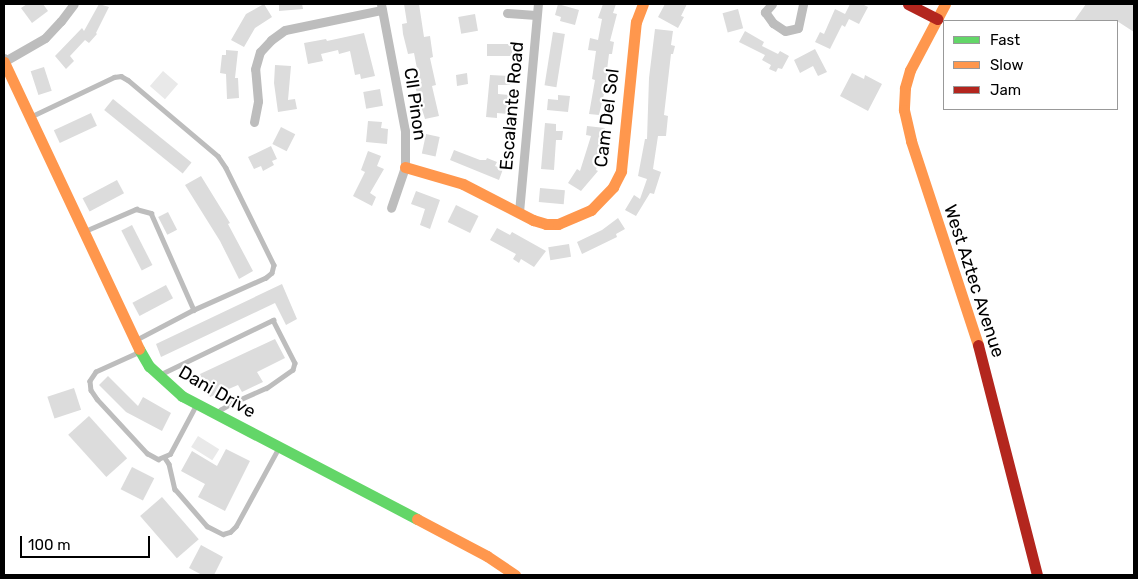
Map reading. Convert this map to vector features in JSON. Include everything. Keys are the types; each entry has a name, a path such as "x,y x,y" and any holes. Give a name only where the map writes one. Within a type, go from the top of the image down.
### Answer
{"street":[{"path":"4,60 45,38 74,4"},
{"name":"Escalante Road","path":"519,212 538,4"},
{"name":"Cam Del Sol","path":"404,167 463,184 546,224 558,224 591,210 613,187 621,170 632,49 636,22 643,4"},
{"path":"772,4 765,12 773,23 785,31 798,28 803,4"},
{"path":"908,4 937,19"},
{"name":"West Aztec Avenue","path":"944,4 910,70 905,88 904,110 911,141 978,346 1037,575"},
{"path":"254,122 258,101 255,69 260,52 271,40 285,30 381,7"},
{"name":"Cll Pinon","path":"381,7 406,130 404,167 390,208"},
{"path":"507,13 536,16"},
{"name":"Dani Drive","path":"4,60 134,341 158,376 182,396 487,556 515,575"}],"lane":[{"path":"31,117 114,77 121,76 128,80 218,156 226,168 274,266 272,273 266,278 194,310 134,341"},
{"path":"84,232 136,209 150,213 194,310"},
{"path":"158,376 273,320 295,363 293,370 267,388 231,404 221,410 218,415"},
{"path":"140,352 96,372 90,381 91,390 147,454 152,458 165,458 170,454 197,404"},
{"path":"165,458 170,464 175,489 207,526 223,534 230,532 236,526 279,447"}],"shaded area":[{"path":"163,71 178,84 165,99 150,86"},
{"path":"198,436 219,449 212,460 191,447"}],"building":[{"path":"27,4 43,4 48,11 32,23 21,8"},
{"path":"99,4 109,7 97,34 89,43 85,40 70,56 74,61 66,69 55,56 82,28 84,31"},
{"path":"264,4 272,17 255,28 244,47 231,40 246,14"},
{"path":"279,4 302,4 303,9 279,11"},
{"path":"404,4 419,4 424,37 430,36 433,57 430,58 436,85 432,86 439,116 425,119 413,80 419,79 414,53 408,54 403,34 402,24 407,23"},
{"path":"558,4 579,10 575,25 560,21 561,17 555,15"},
{"path":"603,4 616,4 613,13 617,14 610,41 614,42 612,54 609,54 607,70 611,71 610,82 607,81 599,115 589,114 595,80 592,79 596,51 588,50 590,38 598,40 602,19 598,18"},
{"path":"665,4 687,4 681,16 684,17 678,28 658,17"},
{"path":"850,4 862,4 868,7 859,24 849,19 845,27 842,25 830,49 815,42 820,32 824,34 835,9 845,14"},
{"path":"1086,4 1134,4 1134,32 1118,20 1075,20"},
{"path":"738,9 743,28 728,32 723,13"},
{"path":"475,14 478,31 461,34 458,17"},
{"path":"655,29 673,31 671,45 675,46 673,54 671,54 664,115 668,116 666,136 658,136 653,169 661,172 654,194 650,193 636,216 625,210 634,195 640,199 647,179 638,176 645,139 647,139 649,78"},
{"path":"745,31 764,42 762,46 778,54 780,51 789,56 782,69 778,68 776,72 769,69 771,65 762,60 765,55 739,42"},
{"path":"553,32 565,34 556,87 545,85"},
{"path":"364,33 375,76 361,79 360,74 355,75 350,51 339,54 338,50 321,54 323,61 308,64 304,43 326,39 327,41"},
{"path":"487,44 512,44 512,56 487,56"},
{"path":"815,49 827,72 818,76 813,66 800,73 794,60"},
{"path":"226,50 238,51 235,78 238,78 239,98 227,99 226,74 220,73 222,55 226,55"},
{"path":"275,65 291,66 288,100 295,99 297,109 278,112 274,83"},
{"path":"44,67 52,91 38,95 31,71"},
{"path":"467,73 468,84 457,86 456,75"},
{"path":"852,73 864,79 865,75 882,84 868,111 840,96"},
{"path":"490,75 511,76 510,85 498,85 498,94 509,95 508,114 497,113 497,118 486,117"},
{"path":"380,89 383,106 366,109 363,92"},
{"path":"558,95 570,96 568,112 547,110 548,99 558,100"},
{"path":"113,99 191,163 183,173 104,110"},
{"path":"91,113 97,126 60,143 54,130"},
{"path":"368,121 382,122 381,128 388,129 387,144 366,142"},
{"path":"545,123 556,124 556,131 563,131 562,140 556,140 554,170 541,169"},
{"path":"587,126 605,128 604,144 596,170 598,171 581,191 568,183 577,169 580,171 591,136 586,135"},
{"path":"281,127 295,134 287,151 272,144"},
{"path":"426,134 440,137 436,156 422,154"},
{"path":"271,146 277,159 272,161 274,165 263,171 261,166 254,169 248,157"},
{"path":"454,150 480,160 486,160 487,158 497,162 495,166 503,169 499,180 450,160"},
{"path":"368,151 381,156 377,166 384,169 370,193 376,197 372,206 353,196 365,172 361,170"},
{"path":"201,176 230,223 228,224 253,271 239,279 220,241 185,185"},
{"path":"117,180 124,193 90,212 83,198"},
{"path":"540,188 565,190 564,204 539,202"},
{"path":"416,191 440,200 430,229 420,225 425,209 411,204"},
{"path":"456,205 478,216 470,233 448,222"},
{"path":"168,212 177,230 167,235 158,217"},
{"path":"618,218 625,229 616,234 617,237 582,254 577,242 602,230"},
{"path":"132,225 152,265 142,271 121,230"},
{"path":"497,228 510,235 512,232 546,251 534,267 521,259 519,263 513,259 516,254 490,240"},
{"path":"569,244 571,257 550,260 548,247"},
{"path":"282,284 297,319 286,325 275,303 161,357 156,344"},
{"path":"166,285 173,298 139,316 132,303"},
{"path":"275,339 285,358 257,372 263,382 242,392 238,385 210,397 200,374"},
{"path":"108,376 138,406 143,397 171,413 162,431 126,412 99,385"},
{"path":"74,388 81,410 54,419 47,397"},
{"path":"89,416 127,458 106,477 68,435"},
{"path":"226,449 250,461 225,511 198,497 205,484 181,471 192,451 217,466"},
{"path":"132,467 154,478 143,501 121,489"},
{"path":"162,497 199,539 177,558 140,516"},
{"path":"201,545 223,557 214,575 202,575 189,568"}],"traffic: fast":[{"path":"139,349 149,366 182,396 417,519"}],"traffic: slow":[{"path":"405,167 463,184 533,220 546,224 558,224 591,210 613,187 621,171 636,22 643,4"},
{"path":"945,4 910,70 905,88 904,110 911,141 978,345"},
{"path":"4,62 139,349"},
{"path":"417,519 487,556 515,575"}],"traffic: jam":[{"path":"908,4 937,19"},
{"path":"978,345 1037,575"}]}
